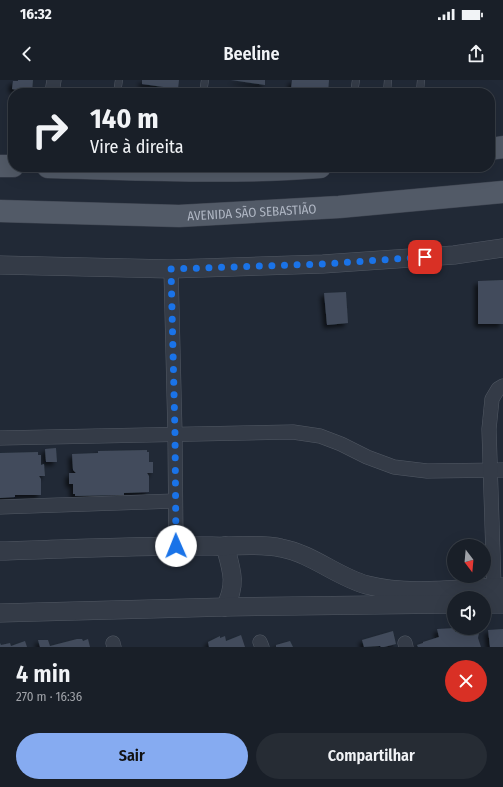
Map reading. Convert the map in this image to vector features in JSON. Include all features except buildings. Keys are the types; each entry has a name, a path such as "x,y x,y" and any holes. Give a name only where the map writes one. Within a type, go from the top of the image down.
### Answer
{"main road":[{"name":"AVENIDA SÃO SEBASTIÃO","path":"0,211 179,216 339,207 503,192"}],"street":[{"path":"0,265 171,269 323,264 454,255 503,248"},
{"path":"171,269 176,546"},
{"path":"0,551 256,545 282,548 306,555 338,574 359,582 389,589 415,590 498,587 497,470 490,429 492,399 498,389 503,386"},
{"path":"0,438 293,432 320,436 341,444 367,457 394,467 428,471 497,470"},
{"path":"0,507 175,502"},
{"path":"225,546 231,568 233,585 232,595 225,607"},
{"path":"0,613 225,607 447,604"},
{"path":"491,604 503,604"}],"route":[{"path":"176,546 171,269 323,264 425,257"}]}
